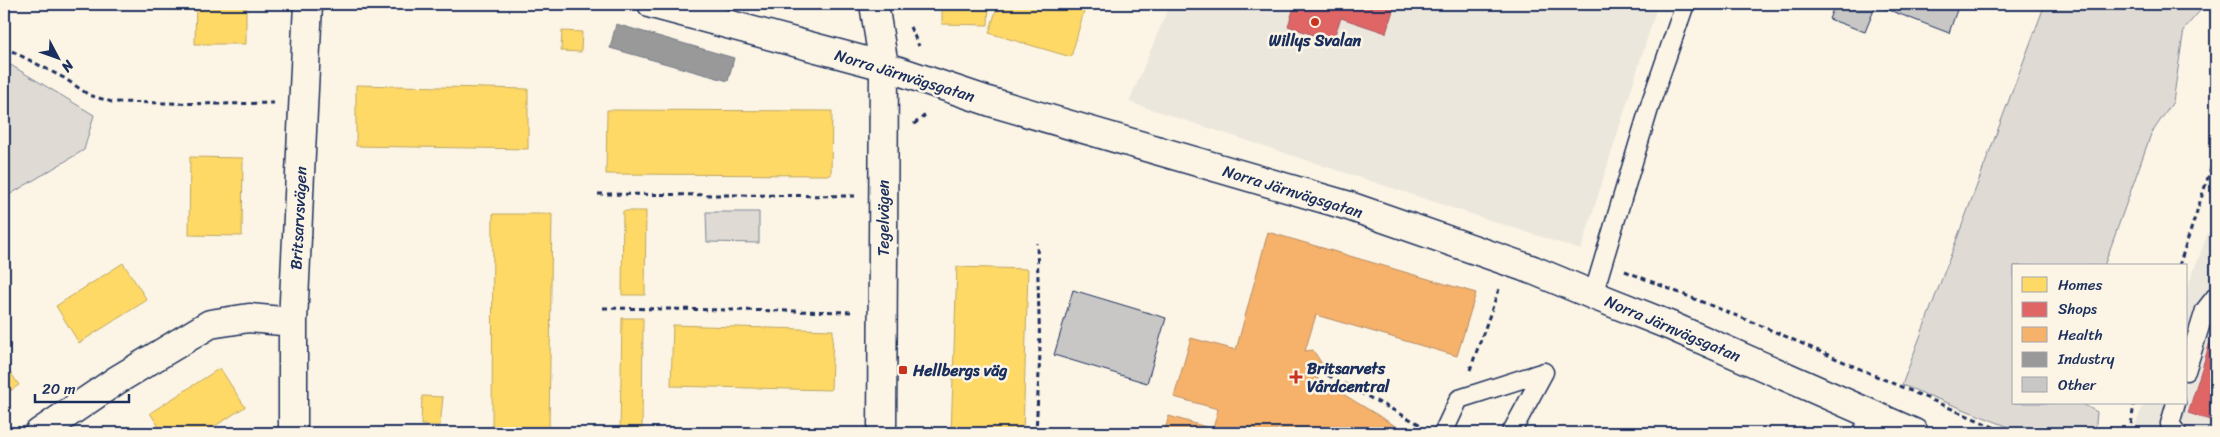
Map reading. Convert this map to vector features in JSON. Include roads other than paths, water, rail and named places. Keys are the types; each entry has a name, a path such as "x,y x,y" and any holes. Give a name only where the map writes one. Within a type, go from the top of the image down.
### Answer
{"street":[{"name":"Britsarvsvägen","path":"293,433 293,322 308,4"},
{"name":"Norra Järnvägsgatan","path":"652,4 884,66 991,102 1349,206 1509,262 1671,326 1866,424 1914,433"},
{"name":"Tegelvägen","path":"874,4 884,66 882,433"},
{"path":"39,433 117,380 210,324 249,318 293,322"}],"lane":[{"path":"1594,295 1651,102 1685,4"},
{"path":"2188,365 2205,310 2216,296"},
{"path":"1436,431 1459,399 1544,372 1511,433"},
{"path":"2176,404 2170,424 2177,433"}],"place":[{"name":"Willys Svalan","path":"1315,22"},
{"name":"Hellbergs väg","path":"903,370"},
{"name":"Britsarvets Vårdcentral","path":"1296,377"}]}
